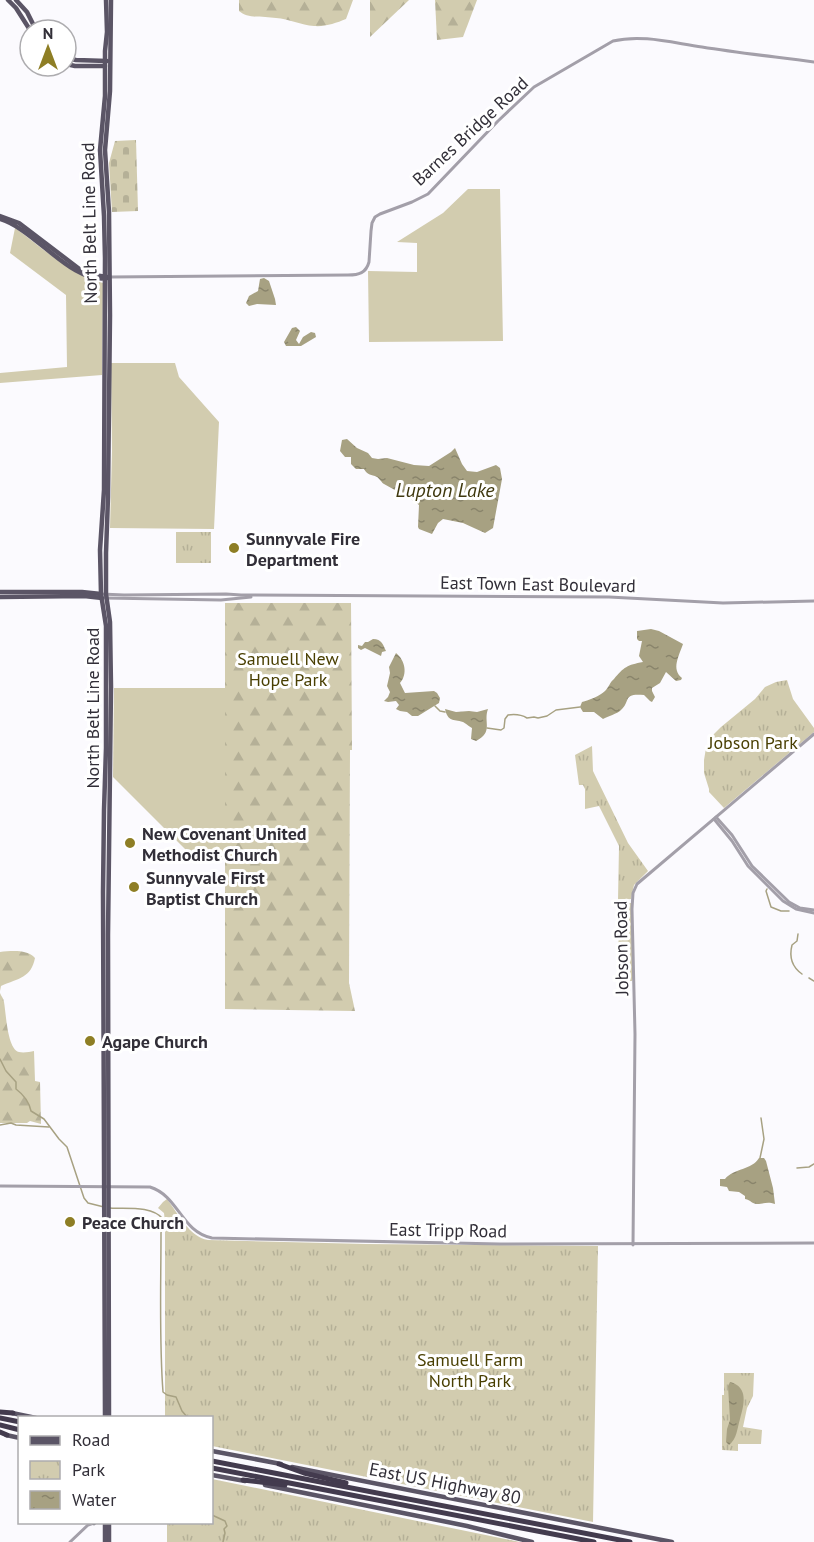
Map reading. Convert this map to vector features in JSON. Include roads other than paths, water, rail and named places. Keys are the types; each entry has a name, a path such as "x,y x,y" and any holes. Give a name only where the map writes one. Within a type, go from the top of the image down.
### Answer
{"highway":[{"path":"0,1411 13,1413"},
{"path":"0,1418 18,1422"},
{"path":"0,1425 18,1430"},
{"path":"0,1433 7,1435"},
{"path":"213,1461 630,1542"},
{"path":"279,1464 304,1473 409,1499"},
{"path":"213,1468 594,1542"},
{"path":"243,1480 355,1495"}],"main road":[{"path":"8,0 22,18"},
{"path":"16,0 30,18"},
{"name":"North Belt Line Road","path":"106,0 109,36"},
{"name":"North Belt Line Road","path":"107,1416 108,1318 104,1186 106,856 104,810 109,748 110,622 104,596 103,553 107,400 107,224 102,150 110,107 107,63 111,0"},
{"path":"78,60 107,63"},
{"path":"78,66 107,63"},
{"name":"Barnes Bridge Road","path":"0,218 24,229 78,272 93,278 107,278"},
{"path":"0,594 104,596"},
{"path":"13,1413 27,1416"},
{"path":"7,1435 18,1438"},
{"name":"East US Highway 80","path":"213,1451 672,1542"},
{"name":"East US Highway 80","path":"213,1475 467,1526 532,1542"},
{"path":"107,1524 107,1542"}],"street":[{"name":"Barnes Bridge Road","path":"107,278 358,275 365,271 369,262 372,223 375,217 428,194 534,87 614,41 660,40 814,62"},
{"path":"152,594 152,600"},
{"path":"183,594 184,600"},
{"name":"East Town East Boulevard","path":"104,596 226,594 609,597 723,603 814,601"},
{"name":"East Town East Boulevard","path":"104,596 152,600 226,600 262,596"},
{"name":"Jobson Road","path":"633,1245 635,1032 632,900 637,884 814,734"},
{"path":"715,818 732,835 752,866 789,902 800,908 814,911"},
{"name":"East Tripp Road","path":"0,1186 145,1186 166,1195 195,1232 212,1238 411,1243 814,1244"},
{"path":"70,1542 93,1524"}],"water":[{"path":"264,278 269,281 276,305 249,306 246,303 249,296 258,291 260,279"},
{"path":"296,327 300,331 296,340 299,344 303,337 311,332 315,333 316,337 301,346 286,346 284,342 292,328"},
{"name":"Lupton Lake","path":"347,439 372,458 387,458 414,465 429,466 455,448 467,471 477,472 496,465 500,468 502,479 493,528 485,533 463,523 443,519 432,534 419,529 419,505 384,484 377,477 368,474 364,469 356,469 351,464 351,457 345,457 340,451 342,440"},
{"path":"651,629 683,644 676,666 681,680 676,681 666,672 660,683 652,688 655,697 652,702 644,695 630,696 624,707 603,719 594,712 583,712 580,707 582,702 603,693 626,667 643,662 639,656 642,641 637,639 637,631"},
{"path":"373,639 380,641 386,651 382,652 381,656 365,648 361,650 358,648 358,645 362,646"},
{"path":"396,653 402,659 404,667 404,676 400,683 405,693 434,691 440,698 439,703 418,716 412,716 396,709 399,705 396,701 384,701 390,692 387,686 389,667"},
{"path":"445,709 456,712 477,712 488,709 485,734 476,741 471,739 472,728 463,722 449,718"},
{"path":"759,1158 764,1158 766,1161 775,1204 757,1204 745,1199 745,1196 739,1192 729,1191 727,1187 720,1186 720,1179 725,1179 752,1165"},
{"path":"730,1382 736,1384 743,1392 744,1402 734,1440 729,1445 726,1442 730,1420 728,1386"}],"waterway":[{"path":"435,706 445,712"},
{"path":"487,728 501,730 504,728 508,715 538,718 547,716 556,710 580,707"},
{"path":"767,889 771,907 789,911"},
{"path":"798,934 797,941 792,945 791,958 802,974"},
{"path":"809,978 814,981"},
{"path":"0,1059 6,1071 16,1082 16,1089 24,1096 31,1111 44,1119 67,1147 84,1198 88,1203 104,1207"},
{"path":"760,1158 764,1139 761,1118"},
{"path":"0,1125 11,1123 49,1127"},
{"path":"797,1168 814,1164"},
{"path":"109,1208 145,1210 163,1219 160,1312 163,1392 176,1397 186,1416"},
{"path":"213,1515 225,1521 227,1526 224,1529 223,1542"}],"place":[{"name":"Sunnyvale Fire Department","path":"234,548"},
{"name":"New Covenant United Methodist Church","path":"130,843"},
{"name":"Sunnyvale First Baptist Church","path":"134,887"},
{"name":"Agape Church","path":"90,1041"},
{"name":"Peace Church","path":"70,1222"}],"park label":[{"name":"Samuell New Hope Park","path":"288,668"},
{"name":"Jobson Park","path":"753,742"},
{"name":"Samuell Farm North Park","path":"470,1369"}]}
